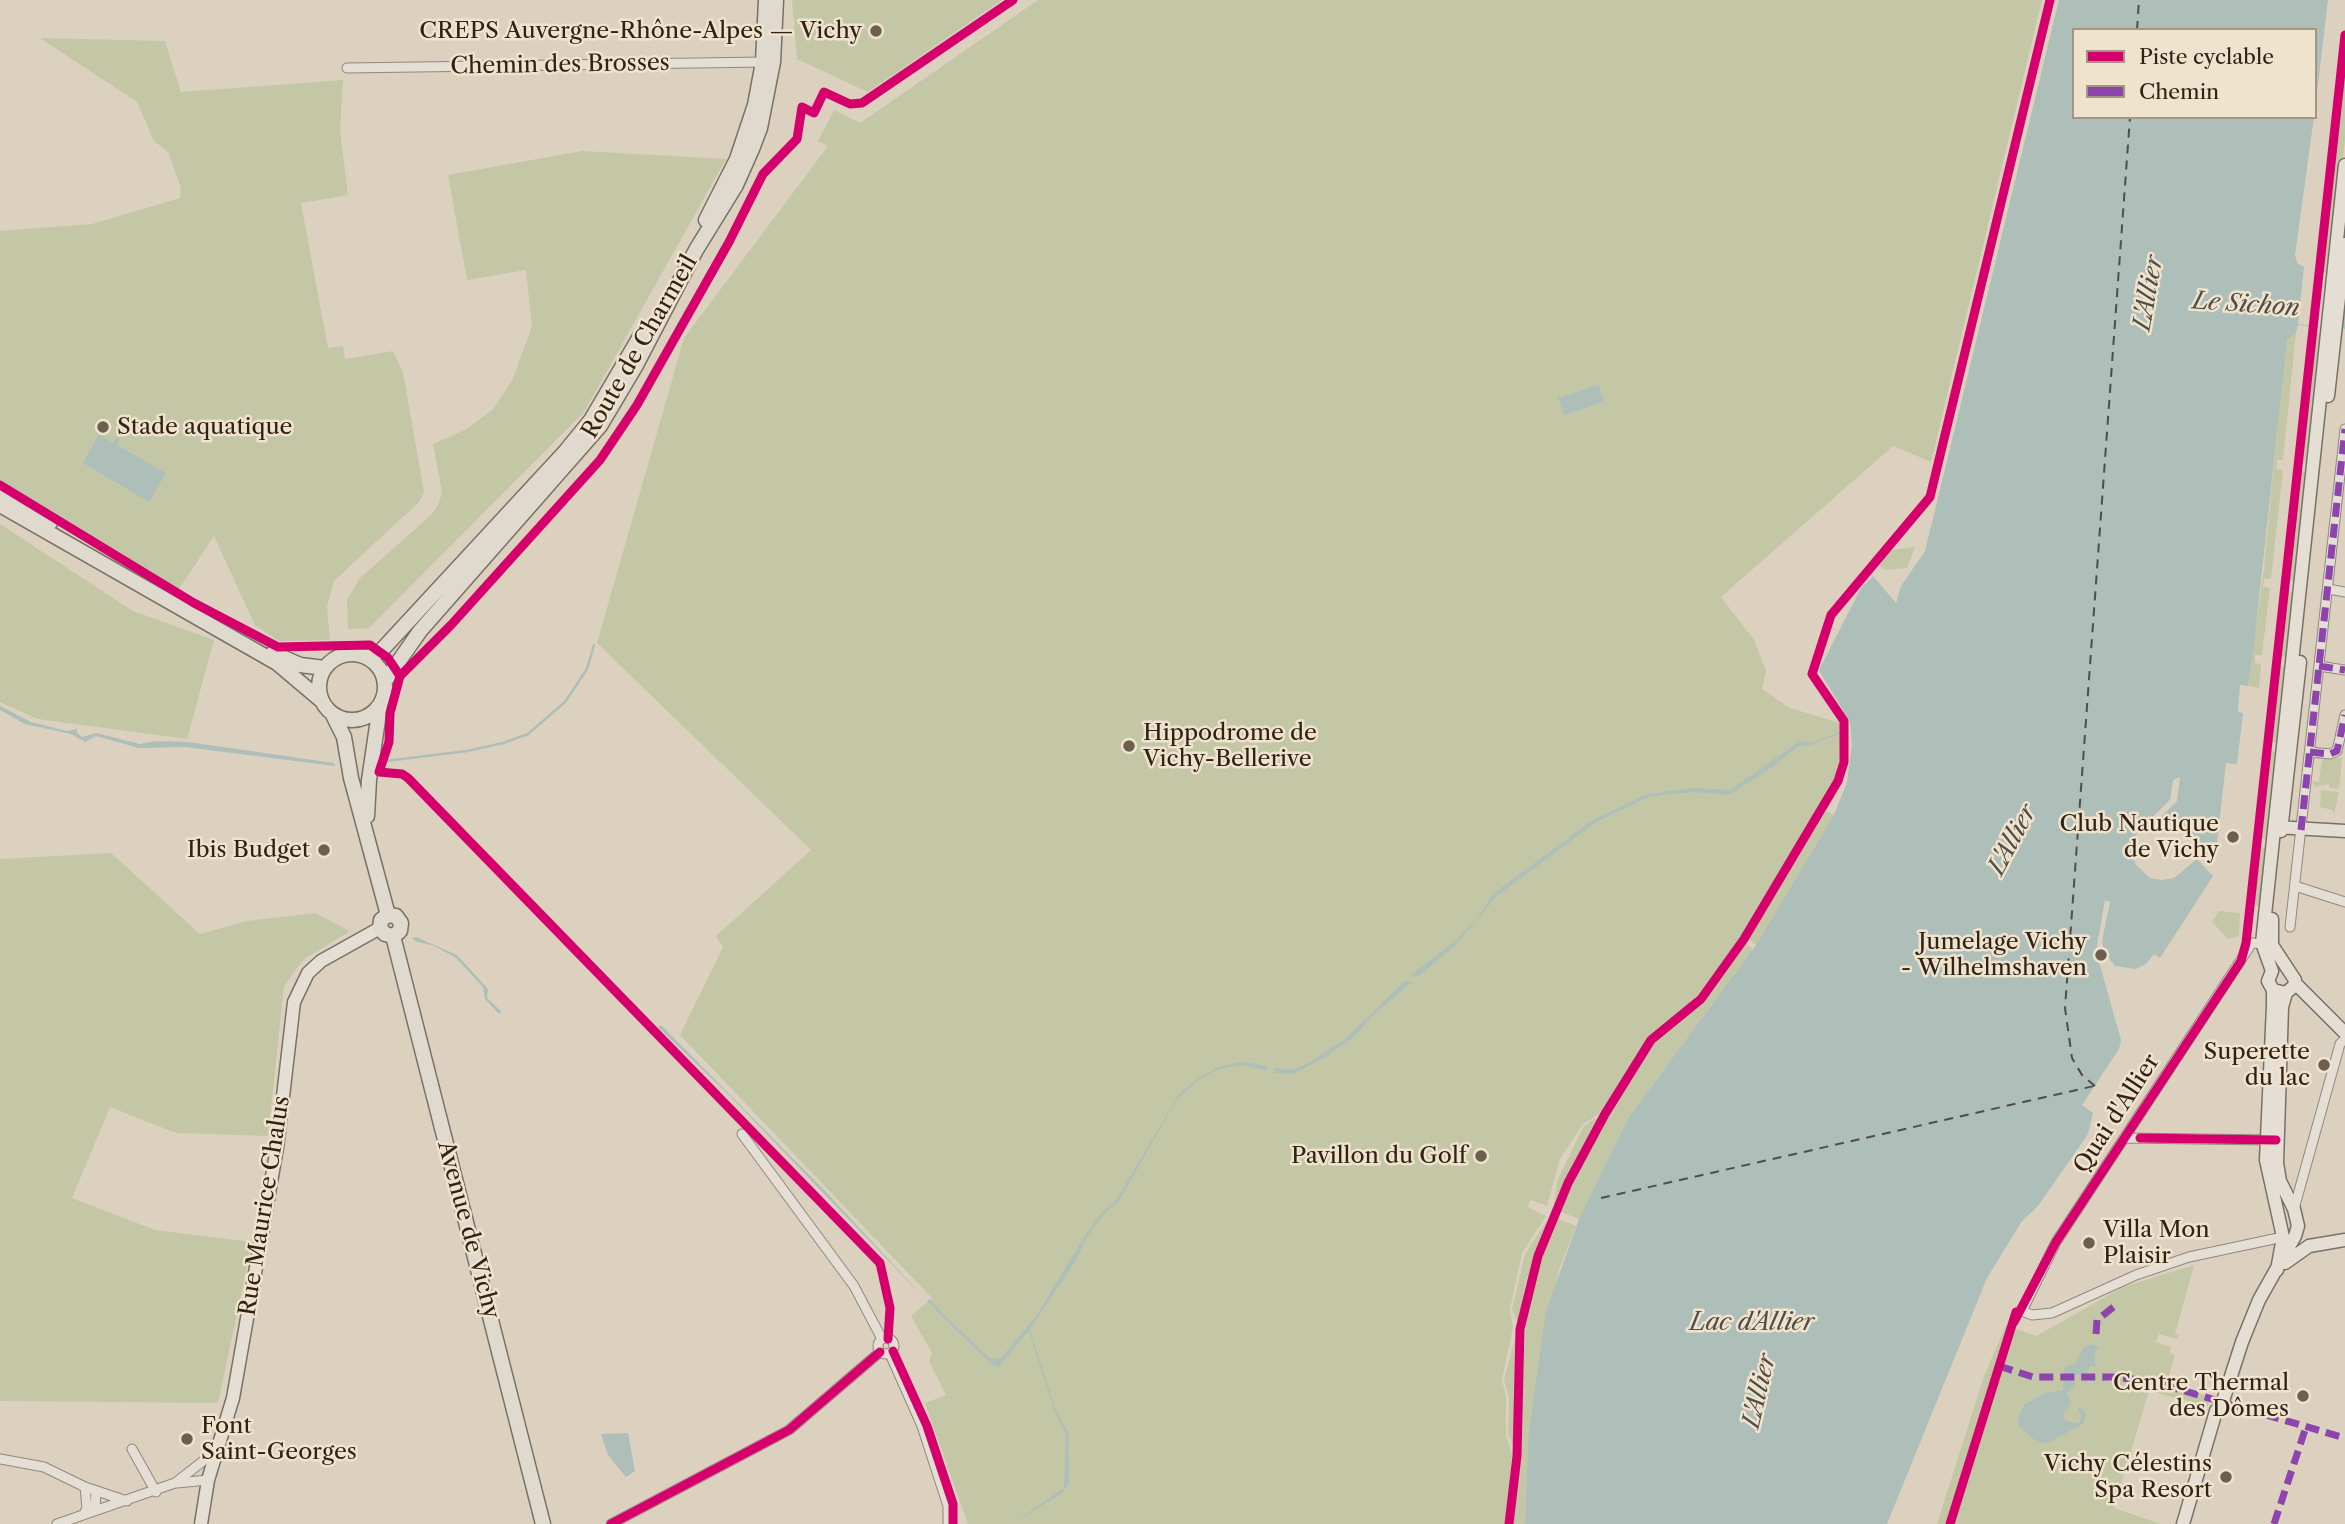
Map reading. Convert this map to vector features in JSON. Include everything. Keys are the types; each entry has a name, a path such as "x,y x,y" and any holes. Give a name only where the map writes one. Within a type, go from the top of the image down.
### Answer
{"main road":[{"name":"Route de Charmeil","path":"364,656 380,652 480,546 591,420 727,181 747,134 768,62 765,0"},
{"name":"Route de Charmeil","path":"385,681 420,631 600,426 696,250 736,185 760,128 776,0"},
{"path":"2309,1246 2291,1238 2270,1184 2282,1007 2285,989 2293,973 2278,969 2262,944 2271,929 2277,827 2337,277 2345,164"},
{"path":"2337,277 2345,243"},
{"path":"2277,827 2340,346 2331,331"},
{"path":"0,493 281,658 300,666 325,668"},
{"path":"0,505 276,663 322,701 333,715 358,720 380,706 384,698 385,681 378,666 364,656 338,657 325,668 319,684 322,701"},
{"name":"Avenue de Vichy","path":"369,842 366,801 380,706"},
{"name":"Avenue de Vichy","path":"333,715 344,737 351,778 369,842 387,926 543,1524"},
{"path":"2277,827 2345,831"},
{"name":"Rue Maurice Chalus","path":"201,1524 208,1480 233,1398 275,1161 294,1002 299,988 315,967 387,926"},
{"path":"2278,969 2268,981 2285,989 2345,1033"},
{"path":"2190,1524 2222,1413 2222,1404 2242,1342 2259,1300 2298,1226 2294,1209 2280,1181 2271,1140"},
{"path":"2291,1238 2345,1240"},
{"path":"2278,1263 2309,1246 2345,1240"},
{"path":"2183,1524 2216,1411 2222,1404"}],"street":[{"name":"Chemin des Brosses","path":"347,68 768,62"},
{"path":"2290,927 2343,472 2345,429"},
{"path":"2332,550 2345,549"},
{"path":"2328,589 2345,592"},
{"path":"2319,666 2345,670"},
{"path":"2310,752 2330,754 2337,751 2345,715"},
{"path":"2295,886 2345,902"},
{"name":"Quai d'Allier","path":"2259,1242 2189,1257 2136,1275 2052,1313 2032,1315 2022,1311 2056,1242 2125,1138 2262,944"},
{"path":"2294,1209 2340,1044 2345,1039"},
{"path":"611,1524 789,1430 894,1348 893,1342 883,1339 854,1286 742,1134"},
{"path":"2125,1138 2271,1140"},
{"path":"2259,1242 2291,1238"},
{"path":"2259,1242 2272,1247 2278,1263"},
{"path":"883,1339 878,1345 885,1353 922,1426 948,1506 948,1524"},
{"path":"132,1449 156,1492"},
{"path":"57,1524 156,1492 175,1483 217,1449"},
{"path":"0,1459 44,1466 85,1487 128,1501"},
{"path":"175,1483 208,1480"},
{"path":"84,1514 87,1508 85,1487"},
{"path":"95,1511 96,1490"}],"green space":[{"name":"CREPS Auvergne-Rhône-Alpes — Vichy","path":"792,0 1002,0 868,92 797,59"},
{"name":"Hippodrome de Vichy-Bellerive","path":"1038,0 2042,0 1931,462 1893,446 1721,597 1754,640 1766,671 1762,689 1790,708 1840,723 1838,771 1825,798 1741,937 1699,994 1648,1039 1601,1113 1583,1124 1560,1159 1547,1206 1531,1200 1529,1203 1528,1207 1546,1216 1522,1253 1510,1309 1513,1327 1502,1380 1506,1397 1506,1435 1512,1455 1506,1524 968,1524 925,1403 946,1395 929,1361 932,1353 911,1316 932,1298 680,1035 723,947 716,936 811,850 597,643 684,338 828,146 818,141 834,110 860,123"},
{"path":"40,38 165,41 181,92 343,80 340,129 348,195 301,203 328,348 343,346 345,359 393,351 403,372 424,492 419,502 334,581 327,607 330,640 279,641 255,625 214,536 179,589 0,481 0,231 92,224 180,198 181,188 168,152 154,141 137,102"},
{"path":"2345,50 2345,139 2330,273 2321,272"},
{"path":"582,151 726,159 584,412 369,628 348,629 347,600 360,578 431,515 438,505 442,493 433,444 467,429 493,409 512,381 532,326 526,270 467,280 448,175"},
{"path":"2296,332 2283,460 2277,460 2276,469 2283,470 2271,579 2264,579 2263,587 2270,588 2262,655 2255,655 2255,663 2261,664 2259,688 2248,686 2264,568 2285,348 2289,336"},
{"path":"2314,333 2324,334 2310,463 2300,462"},
{"path":"2299,471 2309,472 2297,582 2287,581"},
{"path":"0,524 133,611 214,640 187,739 38,719 0,702"},
{"path":"1915,547 1907,568 1885,570 1878,564 1890,550"},
{"path":"2286,591 2296,592 2289,657 2279,656"},
{"path":"2278,666 2288,667 2280,743 2269,742"},
{"path":"2268,751 2278,752 2269,839 2259,838"},
{"path":"2342,758 2339,789 2329,788 2329,784 2316,787 2311,781 2319,782 2322,760"},
{"path":"2321,790 2339,792 2334,814 2332,810 2320,807"},
{"path":"1826,811 1834,815 1756,945 1748,939"},
{"path":"2258,847 2268,848 2262,906 2252,905"},
{"path":"111,853 200,934 247,921 315,913 350,931 304,959 284,986 268,1136 176,1133 110,1107 72,1198 155,1230 252,1242 218,1403 0,1401 0,859"},
{"path":"2219,911 2240,913 2239,936 2228,939 2212,922"},
{"path":"1745,943 1753,949 1628,1118 1579,1219 1559,1211 1596,1137 1657,1039 1705,999"},
{"path":"1598,1117 1554,1205 1557,1181 1584,1126"},
{"path":"1556,1218 1576,1226 1559,1269 1528,1439 1525,1524 1513,1524 1520,1452 1526,1316 1537,1272"},
{"path":"1548,1219 1525,1284 1518,1324 1512,1309 1525,1254"},
{"path":"2194,1265 2175,1334 2179,1335 2177,1339 2159,1334 2156,1342 2171,1347 2170,1353 2175,1355 2167,1383 2210,1397 2208,1406 2149,1391 2114,1508 2161,1524 1937,1524 1984,1376 2006,1325 2036,1336 2123,1287"},
{"path":"1517,1331 1513,1444 1508,1434 1509,1397 1504,1380"}],"water":[{"name":"Lac d'Allier","path":"2059,0 2328,0 2317,92 2317,28 2072,28 2072,119 2314,119 2295,255 2297,263 2304,267 2302,287 2345,292 2345,329 2298,325 2296,332 2287,340 2254,645 2248,686 2240,685 2238,712 2243,713 2237,764 2226,763 2215,860 2213,862 2193,841 2183,824 2171,818 2159,819 2177,801 2180,777 2173,780 2170,800 2138,831 2133,841 2132,854 2136,865 2150,878 2174,878 2197,859 2213,876 2160,958 2154,954 2146,964 2136,969 2115,966 2104,952 2102,941 2110,902 2105,900 2096,951 2121,1040 2119,1049 2082,1105 2093,1113 2088,1134 2038,1206 2022,1221 1987,1278 1887,1524 1525,1524 1528,1439 1546,1311 1579,1219 1628,1118 1756,945 1834,815 1847,782 1852,745 1850,722 1819,670 1861,588 1873,576 1896,603 1901,586 1925,551"},
{"path":"1599,385 1604,402 1564,415 1558,398"},
{"path":"99,434 113,443 117,437 120,439 117,445 166,473 149,502 83,463"},
{"path":"0,706 31,722 67,731 77,729 77,733 82,737 96,733 140,744 156,741 188,742 334,763 335,766 185,747 139,748 96,736 85,742 71,734 25,724 0,710"},
{"path":"1842,731 1810,745 1799,746 1761,775 1728,795 1695,792 1651,796 1596,822 1497,896 1454,947 1417,977 1410,976 1455,941 1476,920 1493,894 1591,821 1647,794 1696,788 1730,790 1800,741 1811,743"},
{"path":"416,937 457,955 488,989 487,998 501,1011 499,1014 485,999 483,987 455,957 412,938"},
{"path":"1405,981 1412,982 1371,1017 1355,1036 1327,1056 1293,1074 1274,1073 1273,1068 1291,1070 1305,1065 1344,1040"},
{"path":"661,1025 827,1193 928,1302 732,1098 658,1027"},
{"path":"1243,1062 1267,1066 1267,1071 1242,1065 1218,1069 1199,1080 1177,1099 1119,1201 1105,1213 1088,1235 1076,1260 1030,1329 1055,1409 1068,1432 1069,1483 1061,1494 1012,1524 1064,1488 1066,1434 1054,1410 1029,1331 998,1367 989,1362 936,1310 989,1358 1000,1359 1037,1315 1087,1232 1103,1211 1117,1199 1179,1094 1200,1077 1218,1067"},
{"path":"2093,1344 2099,1348 2094,1355 2096,1367 2090,1366 2085,1373 2075,1376 2075,1384 2067,1393 2071,1404 2064,1411 2064,1420 2079,1424 2081,1417 2078,1406 2086,1413 2084,1423 2046,1444 2035,1440 2019,1427 2018,1418 2024,1405 2045,1393 2063,1390 2064,1367 2075,1364 2084,1347"},
{"path":"628,1433 635,1471 626,1477 608,1455 601,1434"}],"pier":[{"path":"2303,277 2306,277 2305,284 2345,289 2341,329 2298,324"}],"waterway":[{"path":"378,762 467,751 528,734 565,702 587,669 594,645"},
{"path":"929,1301 939,1311"}],"ferry route":[{"path":"2137,28 2139,0"},
{"path":"2095,1086 2082,1075 2072,1058 2065,1008 2130,119"},
{"path":"1601,1198 2094,1086"}],"marked path":[{"path":"2301,830 2345,429"},
{"path":"2319,666 2345,670"},
{"path":"2310,752 2330,754 2337,751 2345,715"},
{"path":"2096,1334 2097,1320 2116,1305 2119,1306"},
{"path":"1999,1366 2033,1377 2115,1377 2154,1382 2345,1438"},
{"path":"2274,1524 2306,1427"}],"cycle path":[{"path":"888,1339 890,1308 880,1263 408,778 402,774 379,772 389,742 390,713 400,676 451,625 600,460 637,405 729,242 763,174 797,139 802,107 814,113 824,92 850,104 862,103 1013,0"},
{"path":"1509,1524 1517,1456 1520,1329 1538,1256 1568,1183 1605,1114 1651,1040 1701,999 1744,939 1838,781 1844,762 1844,721 1812,674 1831,615 1930,497 2050,0"},
{"path":"2014,1322 2056,1242 2241,961 2246,943 2345,35"},
{"path":"0,485 194,603 278,647 370,645 388,658 400,676"},
{"path":"2140,1138 2276,1140"},
{"path":"1950,1524 2016,1312"},
{"path":"893,1351 927,1426 953,1504 953,1524"},
{"path":"611,1524 789,1430 880,1352"}],"place":[{"name":"CREPS Auvergne-Rhône-Alpes — Vichy","path":"876,31"},
{"name":"Stade aquatique","path":"103,427"},
{"name":"Hippodrome de Vichy-Bellerive","path":"1129,746"},
{"name":"Club Nautique de Vichy","path":"2233,837"},
{"name":"Ibis Budget","path":"324,850"},
{"name":"Jumelage Vichy - Wilhelmshaven","path":"2101,955"},
{"name":"Superette du lac","path":"2324,1065"},
{"name":"Pavillon du Golf","path":"1481,1156"},
{"name":"Villa Mon Plaisir","path":"2089,1243"},
{"name":"Centre Thermal des Dômes","path":"2303,1396"},
{"name":"Font Saint-Georges","path":"187,1439"},
{"name":"Vichy Célestins Spa Resort","path":"2226,1477"}],"water label":[{"name":"L'Allier","path":"2149,293"},
{"name":"Le Sichon","path":"2246,305"},
{"name":"L'Allier","path":"2013,840"},
{"name":"L'Allier","path":"1760,1391"}]}
